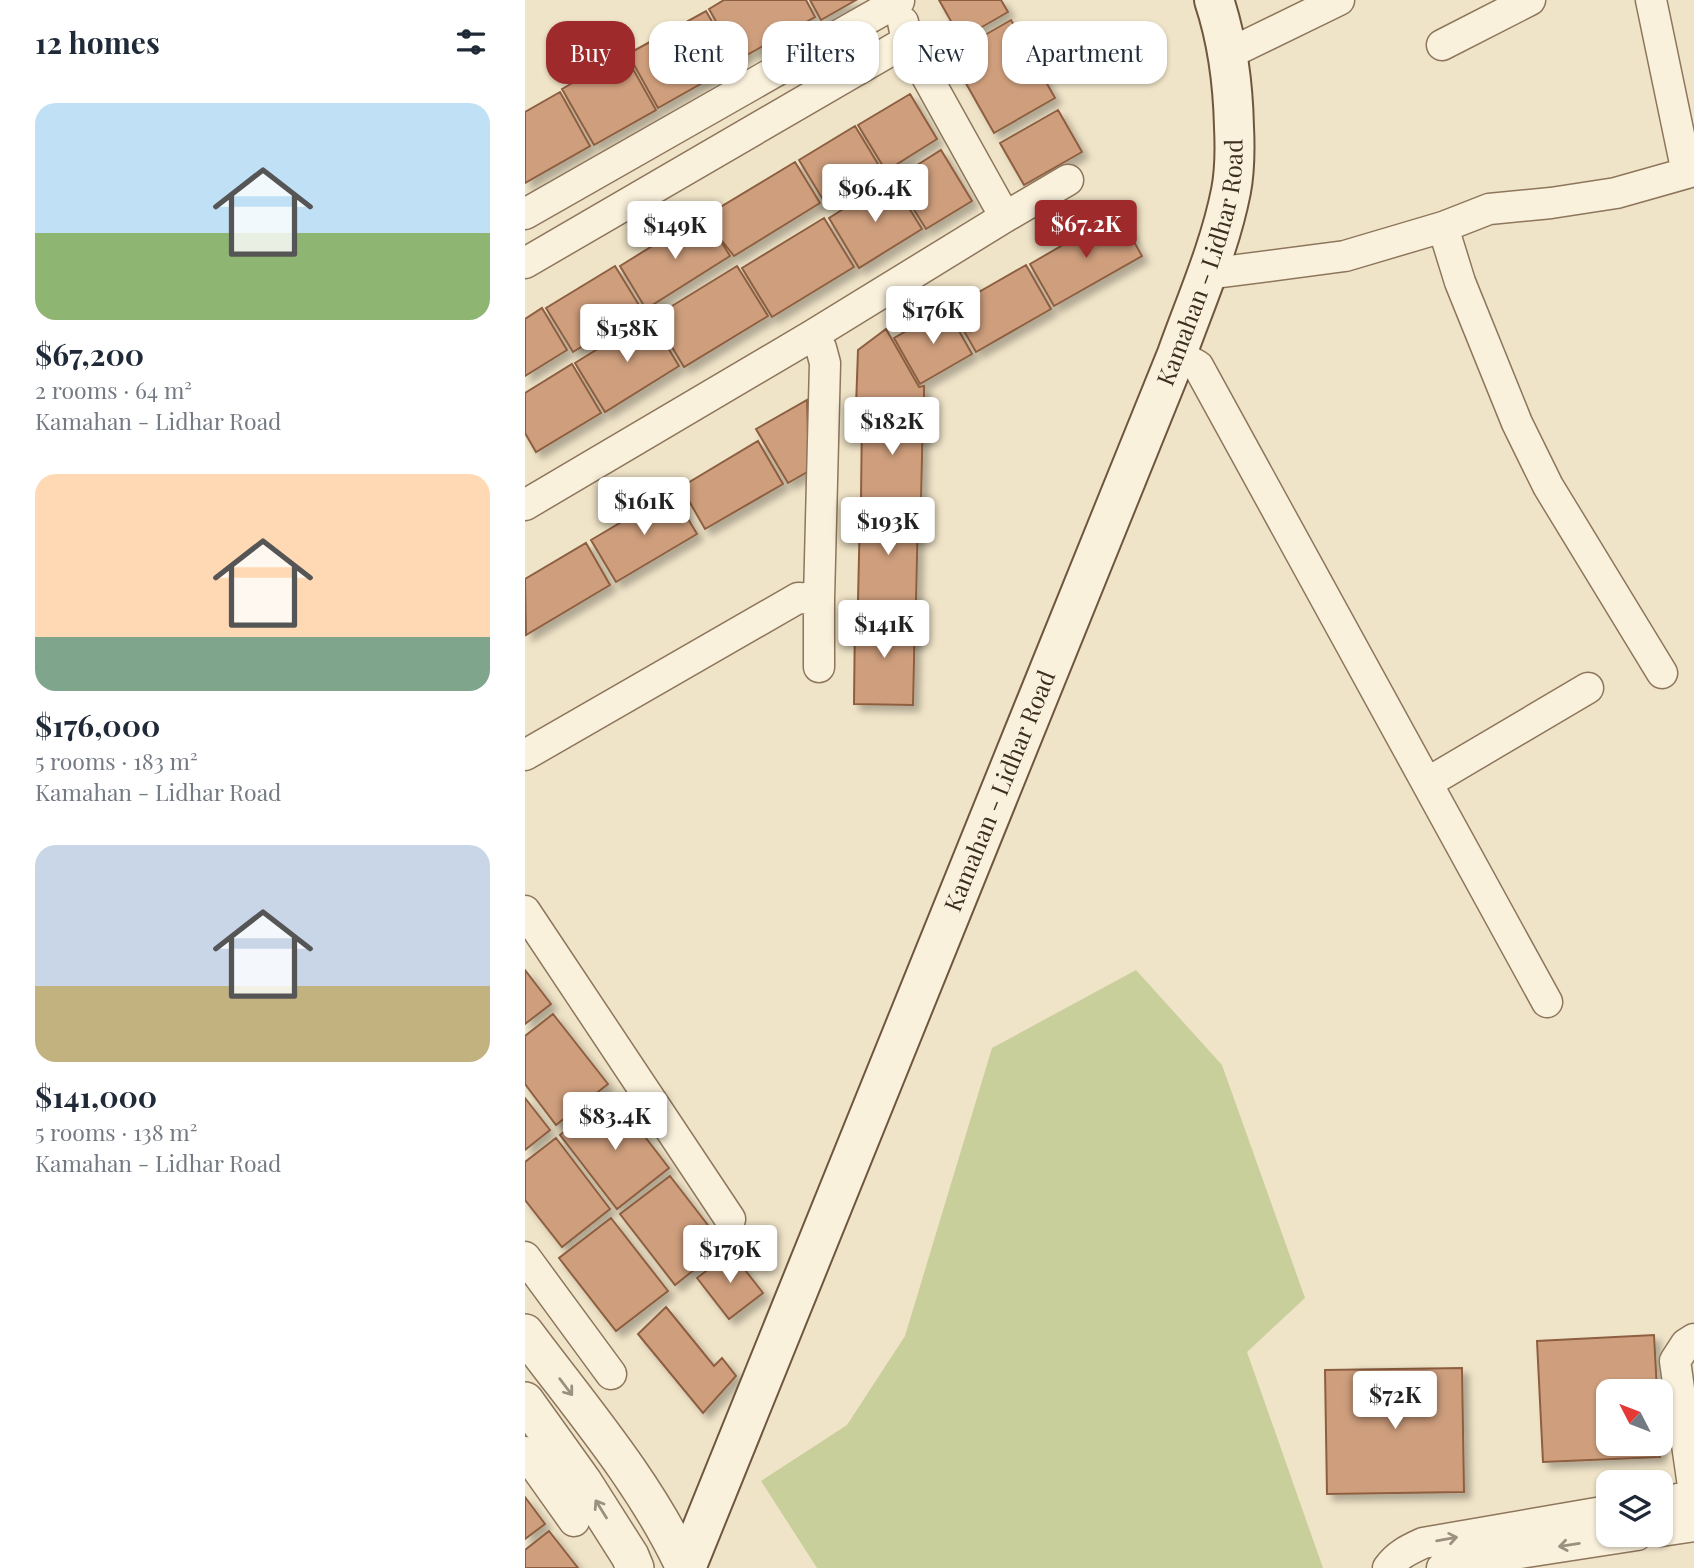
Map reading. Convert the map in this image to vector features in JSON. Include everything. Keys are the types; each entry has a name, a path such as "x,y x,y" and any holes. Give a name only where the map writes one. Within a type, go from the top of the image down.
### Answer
{"main road":[{"name":"Kamahan - Lidhar Road","path":"686,1568 1177,355 1207,274 1231,190 1235,155 1233,91 1228,54 1214,0"}],"street":[{"path":"1228,54 1339,0"},
{"path":"1443,45 1529,0"},
{"path":"1207,274 1345,256 1443,227 1489,209 1616,193 1690,172 1683,95 1651,0"},
{"path":"525,214 899,1 903,21"},
{"path":"525,262 893,49"},
{"path":"931,84 1005,217"},
{"path":"525,505 1068,180"},
{"path":"1443,227 1460,282 1517,424 1548,486 1662,673"},
{"path":"813,335 821,348 825,363 819,667"},
{"path":"1177,355 1198,366 1547,1002"},
{"path":"525,755 798,598 819,599"},
{"path":"1427,783 1588,688"},
{"path":"525,911 730,1219"},
{"path":"525,1258 611,1374"},
{"path":"525,1333 640,1488 674,1542 686,1568"},
{"path":"1673,1499 1694,1495 1675,1361 1686,1344 1694,1339"},
{"path":"525,1401 583,1482 631,1556 635,1568"},
{"path":"525,1452 574,1521"},
{"path":"1388,1568 1402,1553 1423,1544 1596,1513"},
{"path":"1673,1529 1694,1526"},
{"path":"1442,1568 1448,1564 1596,1541"}],"green space":[{"path":"1136,970 1222,1065 1305,1298 1247,1352 1323,1568 817,1568 761,1481 847,1425 905,1336 992,1048"}],"building":[{"path":"724,0 806,0 815,17 808,21 762,21 762,47 748,54 748,21 716,21 709,9"},
{"path":"810,0 856,0 821,20"},
{"path":"939,0 1001,0 1008,12 988,23 988,21 951,21"},
{"path":"706,11 712,21 688,21"},
{"path":"1002,25 1002,84 1047,84 1055,98 994,133 966,84 988,84 988,33"},
{"path":"649,42 649,84 701,84 658,108 635,67 635,50"},
{"path":"635,73 656,110 594,145 562,89 571,84 635,84"},
{"path":"560,92 590,146 525,183 525,112"},
{"path":"910,94 937,139 886,171 858,125"},
{"path":"1058,110 1082,152 1024,185 1000,143"},
{"path":"855,126 881,169 825,203 799,160"},
{"path":"941,150 972,201 926,229 895,179"},
{"path":"795,162 820,203 734,256 719,237 709,214"},
{"path":"891,179 922,229 859,268 829,218"},
{"path":"1118,213 1142,256 1054,306 1030,264"},
{"path":"704,214 730,256 646,309 620,266"},
{"path":"824,218 854,267 772,317 742,268"},
{"path":"1026,265 1051,309 976,352 951,308"},
{"path":"615,266 642,310 573,352 546,308"},
{"path":"737,266 768,316 684,367 654,317"},
{"path":"542,308 567,350 525,376 525,319"},
{"path":"946,308 972,354 920,384 894,338"},
{"path":"649,317 679,366 605,412 575,363"},
{"path":"886,329 919,387 924,386 924,408 856,407 858,350"},
{"path":"572,364 601,413 536,452 525,433 525,393"},
{"path":"807,400 809,471 788,483 756,429"},
{"path":"862,413 923,414 921,500 861,500"},
{"path":"758,441 783,484 705,529 681,487"},
{"path":"672,492 697,534 616,582 591,540"},
{"path":"860,512 918,513 916,602 858,601"},
{"path":"586,543 610,585 526,635 525,579"},
{"path":"855,615 915,615 913,705 854,704"},
{"path":"525,970 551,1004 525,1024"},
{"path":"553,1014 608,1084 556,1125 525,1084 525,1036"},
{"path":"612,1094 669,1168 617,1209 560,1135"},
{"path":"525,1098 550,1130 525,1150"},
{"path":"556,1138 610,1209 562,1247 525,1200 525,1162"},
{"path":"670,1176 724,1246 675,1285 620,1214"},
{"path":"611,1218 668,1291 616,1331 559,1258"},
{"path":"731,1252 763,1293 729,1319 697,1278"},
{"path":"666,1307 714,1366 722,1358 736,1376 703,1413 638,1334"},
{"path":"1654,1335 1656,1379 1596,1379 1596,1456 1660,1457 1543,1462 1537,1341"},
{"path":"1462,1368 1464,1492 1327,1494 1325,1370"},
{"path":"525,1497 545,1524 525,1539"},
{"path":"549,1531 578,1568 525,1568 525,1550"}]}
